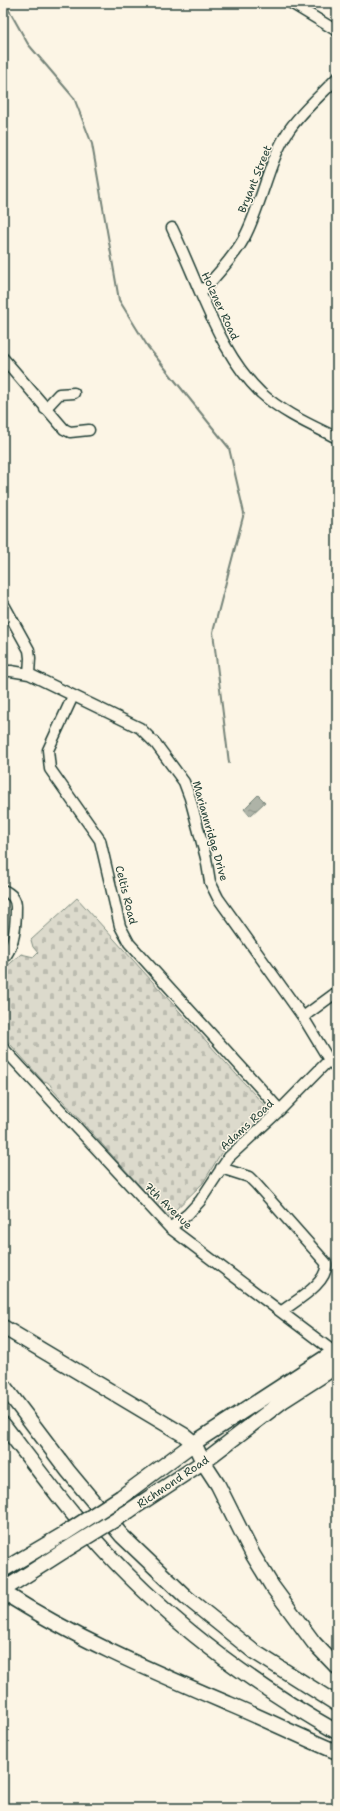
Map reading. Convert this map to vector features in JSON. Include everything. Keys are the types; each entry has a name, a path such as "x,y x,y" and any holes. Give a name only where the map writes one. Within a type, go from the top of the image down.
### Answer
{"highway":[{"path":"3,1327 184,1435 194,1443 202,1462 215,1479 242,1535 272,1586 314,1643 337,1667"},
{"name":"Richmond Road","path":"3,1570 64,1534 120,1497 194,1443 336,1353"},
{"name":"Richmond Road","path":"3,1591 64,1551 129,1512 227,1444 284,1400 337,1366"},
{"path":"3,1385 68,1470 122,1536 186,1597 253,1651 337,1704"},
{"path":"3,1424 50,1486 99,1544 166,1612 235,1668 271,1693 337,1732"},
{"path":"215,1479 216,1468 227,1444"},
{"path":"3,1591 29,1609 158,1674 337,1752"}],"street":[{"path":"291,3 337,31"},
{"name":"Bryant Street","path":"201,293 231,258 243,241 260,201 274,160 289,130 337,78"},
{"name":"Holzner Road","path":"172,228 216,331 250,381 275,404 295,417 337,438"},
{"path":"3,358 45,409 67,431 73,432 90,430"},
{"path":"45,409 60,394 74,393"},
{"path":"3,603 29,650 30,658 28,674"},
{"name":"Mariannridge Drive","path":"3,671 28,674 146,733 178,773 187,790 206,858 210,882 218,898 303,1017 329,1060 337,1068"},
{"name":"Celtis Road","path":"73,696 48,750 50,769 100,840 120,926 124,934 129,943 280,1110"},
{"path":"3,890 12,895 16,903 7,943 9,951 3,959"},
{"path":"303,1017 337,992"},
{"name":"7th Avenue","path":"3,1048 170,1228 336,1353"},
{"name":"Adams Road","path":"170,1228 188,1214 200,1201 229,1157 280,1110 329,1060"},
{"path":"221,1168 248,1178 256,1184 326,1263 325,1274 320,1281 281,1312"}],"green space":[{"path":"77,898 264,1105 268,1114 221,1153 203,1183 168,1217 52,1089 51,1086 43,1081 3,1036 3,970 21,954 34,957 38,953 33,947 31,940"}],"water":[{"path":"258,795 265,802 250,816 244,809"}],"waterway":[{"path":"5,3 28,44 74,98 92,144 119,300 148,347 229,448 244,513 213,632 229,763"}]}
